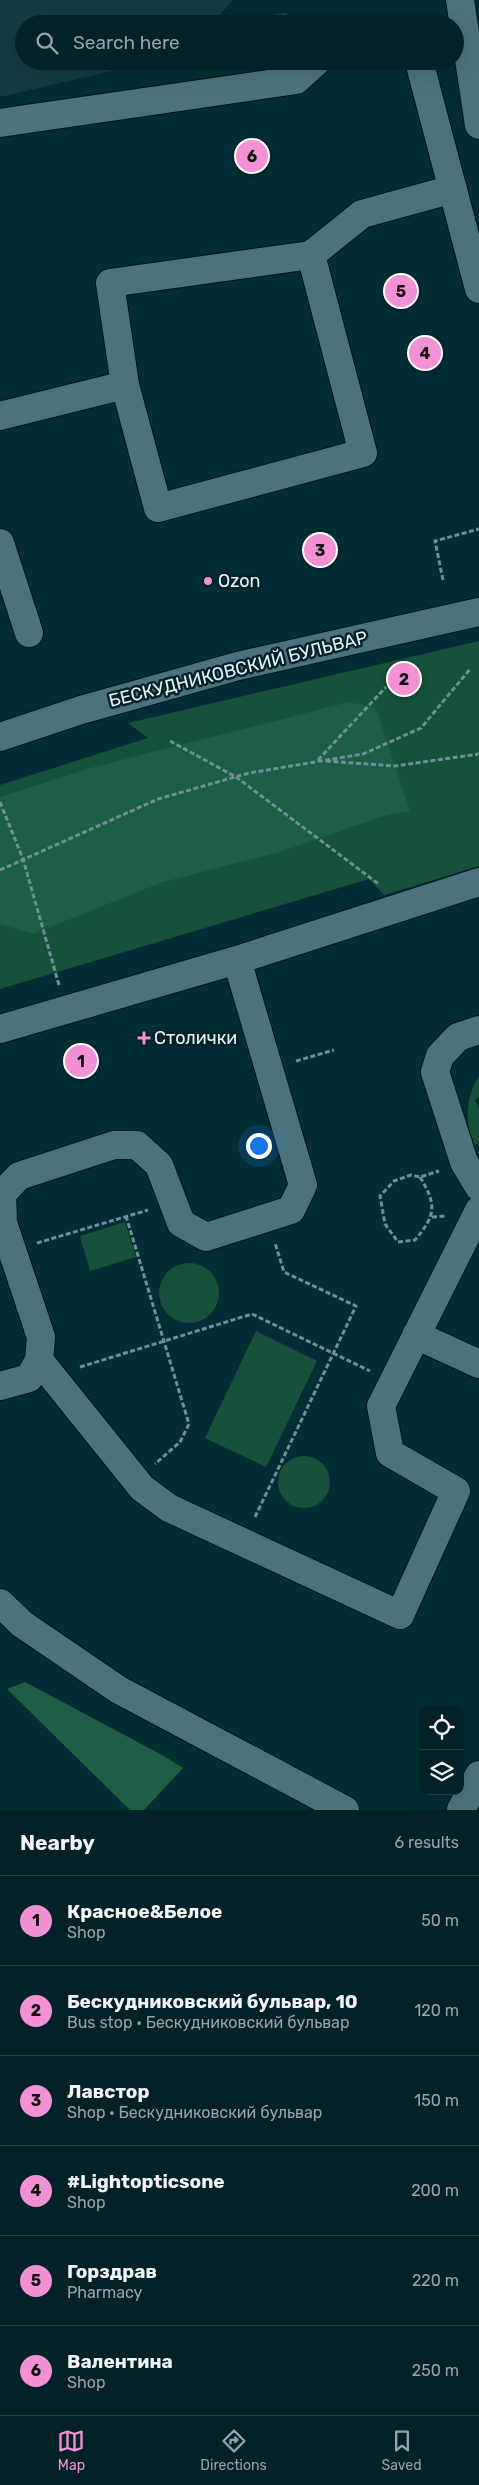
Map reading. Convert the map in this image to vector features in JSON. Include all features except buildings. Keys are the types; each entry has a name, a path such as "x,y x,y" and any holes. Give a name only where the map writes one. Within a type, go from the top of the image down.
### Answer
{"street":[{"path":"460,0 460,15"},
{"path":"464,56 479,125"},
{"path":"0,123 296,80 307,70"},
{"path":"421,70 477,272"},
{"path":"310,255 363,453 158,508 125,385 110,283 310,255 362,214 453,188"},
{"path":"0,416 125,385"},
{"path":"0,522 0,528"},
{"path":"0,543 29,634"},
{"name":"БЕСКУДНИКОВСКИЙ БУЛЬВАР","path":"0,737 81,710 238,666 479,612"},
{"path":"0,1029 237,960 479,882"},
{"path":"237,960 303,1185 291,1210 206,1237 181,1223 159,1165 137,1144 114,1145 19,1176 2,1194 3,1223 41,1338 45,1368 136,1480 169,1508 400,1615 456,1491 390,1453 380,1406 479,1210"},
{"path":"479,1030 458,1037 440,1056 435,1072 464,1162 479,1187"},
{"path":"416,1335 479,1364"},
{"path":"0,1386 29,1378 45,1368"},
{"path":"0,1603 22,1624 119,1690 311,1803 345,1810"},
{"path":"461,1810 479,1775"}],"path":[{"path":"443,580 435,541 479,529"},
{"path":"0,870 158,799 236,776 318,760 363,754 420,728 471,668"},
{"path":"318,760 386,687"},
{"path":"170,741 236,776 406,905"},
{"path":"318,760 396,766 479,754"},
{"path":"0,802 23,859 66,1009"},
{"path":"268,1069 334,1050"},
{"path":"411,1175 420,1177 432,1197 432,1217 415,1240 398,1242 385,1224 380,1196 394,1181 411,1175"},
{"path":"12,1250 173,1202"},
{"path":"126,1216 190,1424 180,1442 136,1480"},
{"path":"242,1542 356,1306 284,1272 267,1217"},
{"path":"45,1368 164,1341 252,1314 393,1382"}],"shaded area":[{"path":"0,0 233,0 220,15 15,15 15,70 116,70 0,97"}],"green space":[{"path":"479,641 479,866 384,895 369,879 0,989 0,785 148,738 128,723"},
{"path":"349,702 376,708 410,811 387,815 277,853 163,882 33,934 0,924 0,797 94,767"},
{"path":"479,1076 479,1097 475,1100 479,1109 479,1143 475,1145 469,1129 468,1110 471,1092"},
{"path":"125,1222 136,1257 90,1271 80,1236"},
{"path":"183,1263 195,1263 206,1268 214,1276 219,1287 217,1305 206,1318 195,1323 183,1323 172,1318 164,1310 159,1299 159,1287 164,1276 172,1268"},
{"path":"256,1331 317,1361 266,1467 205,1438"},
{"path":"299,1456 309,1456 323,1463 330,1477 330,1487 323,1501 309,1508 299,1508 289,1504 282,1497 278,1487 278,1477 282,1467 289,1460"},
{"path":"25,1682 183,1768 144,1810 130,1810 7,1689"}],"place":[{"name":"Валентина","path":"252,156"},
{"name":"Горздрав","path":"401,291"},
{"name":"#Lightopticsone","path":"425,353"},
{"name":"Лавстор","path":"320,550"},
{"name":"Ozon","path":"208,581"},
{"name":"Бескудниковский бульвар, 10","path":"404,679"},
{"name":"Столички","path":"144,1038"},
{"name":"Красное&Белое","path":"81,1061"}]}
